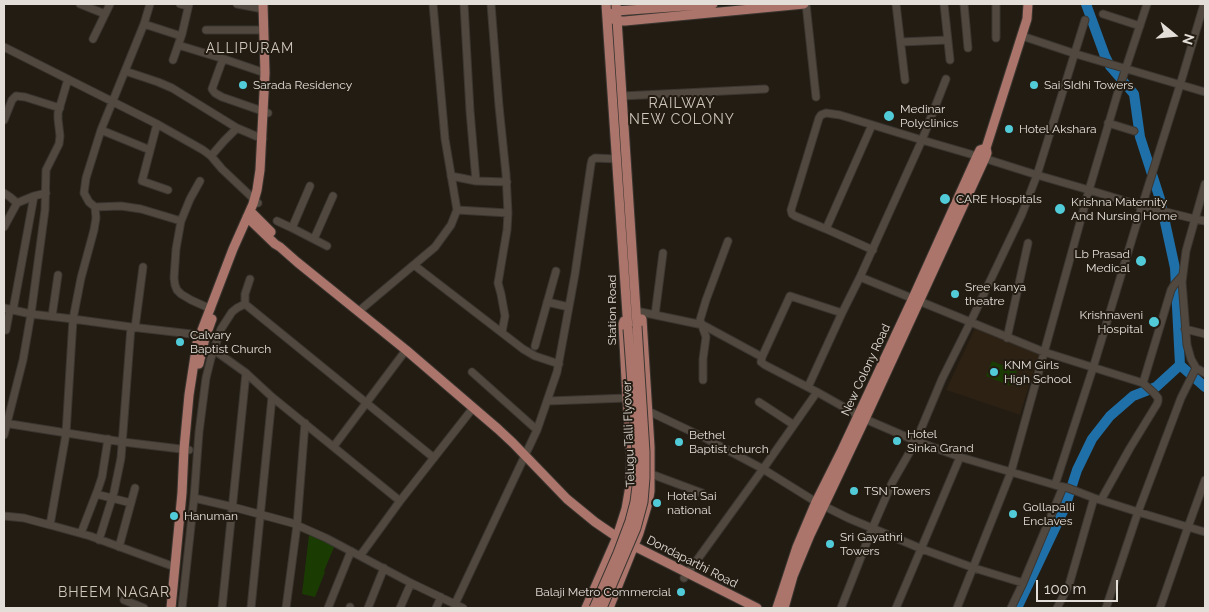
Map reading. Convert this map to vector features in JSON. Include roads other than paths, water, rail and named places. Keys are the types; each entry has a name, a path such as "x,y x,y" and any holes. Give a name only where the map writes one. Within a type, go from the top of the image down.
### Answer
{"main road":[{"name":"Station Road","path":"606,4 616,159 631,313"},
{"path":"607,17 616,12 714,4"},
{"path":"616,12 805,4"},
{"name":"New Colony Road","path":"777,608 797,547 862,417 981,157 987,153 986,148 1027,19 1028,4"},
{"path":"174,608 185,506 186,449 201,355 230,270 247,230 265,165 265,5"},
{"path":"257,199 270,74 265,5"},
{"name":"Station Road","path":"586,608 617,537 626,509 630,486 631,460 623,324 631,313 622,96 616,12"},
{"path":"251,216 278,240 280,247 296,262 406,350 513,443 567,499 594,522 617,537"},
{"path":"170,608 186,449 190,382 195,354 200,335 233,249 251,216"},
{"path":"608,608 639,532 648,503 651,474 642,318 631,313"},
{"name":"Telugu Talli Flyover","path":"602,608 630,545 643,502 645,478 644,452 631,313"},
{"name":"Telugu Talli Flyover","path":"594,608 618,553 635,502 637,452 633,328"},
{"name":"New Colony Road","path":"784,608 820,504"},
{"name":"Dondaparthi Road","path":"633,548 638,548 686,575 757,608"},
{"path":"686,575 745,608"}],"street":[{"path":"80,4 105,14"},
{"path":"93,39 110,4"},
{"path":"150,4 144,24 101,130 89,164 84,189 86,197 94,206 121,206 141,209 181,221"},
{"path":"237,4 265,5"},
{"path":"359,311 435,247 451,225 457,210 442,110 433,4"},
{"path":"464,4 476,181"},
{"path":"492,4 508,213 498,283 505,316 502,332"},
{"path":"805,4 816,97"},
{"path":"896,4 905,80"},
{"path":"944,4 950,60"},
{"path":"964,4 968,48"},
{"path":"996,4 996,38"},
{"path":"957,608 1011,472 1089,190 1147,4"},
{"path":"1011,608 1062,487 1093,368 1204,4"},
{"path":"173,60 181,36 186,5"},
{"path":"1103,14 1140,26"},
{"path":"842,608 892,483 916,441 942,379 1014,232 1037,175 1086,20"},
{"path":"144,24 181,36"},
{"path":"206,30 264,30"},
{"path":"1022,36 1112,64 1126,71 1205,92"},
{"path":"901,42 948,40"},
{"path":"178,45 266,72"},
{"path":"4,47 113,101 197,147 211,156 244,190 257,199"},
{"path":"224,59 212,89 213,92 266,112"},
{"path":"125,71 172,88 238,128 262,140"},
{"path":"4,435 5,423 23,360 32,314 45,210 46,170 59,141 58,120 68,79"},
{"path":"808,388 873,250 922,140 946,80"},
{"path":"622,96 765,88"},
{"path":"4,120 6,106 14,97 20,96 60,108"},
{"path":"873,250 792,214 821,115 840,115 1142,206 1205,221"},
{"path":"157,124 142,181 168,190"},
{"path":"1109,124 1134,131"},
{"path":"826,229 872,125"},
{"path":"211,156 238,128"},
{"path":"101,130 150,150"},
{"path":"455,604 526,456 548,401 558,364 569,308 592,160 595,158 616,159"},
{"path":"451,176 476,181 507,182"},
{"path":"200,181 181,221 176,249 174,278 177,290 186,298 211,309"},
{"path":"1106,608 1138,512 1174,416 1194,372 1188,352 1181,277 1186,251 1205,184"},
{"path":"292,228 310,186"},
{"path":"4,193 17,203"},
{"path":"4,227 17,203 46,193"},
{"path":"6,330 34,196"},
{"path":"314,239 333,196"},
{"path":"50,525 66,434 73,319 80,278 94,230 96,218 94,206"},
{"path":"457,210 508,213"},
{"path":"277,221 327,246"},
{"path":"704,380 703,359 706,337 700,320 728,241"},
{"path":"1007,338 1028,243"},
{"path":"655,315 663,253"},
{"path":"414,265 531,354 558,364"},
{"path":"99,540 119,473 133,328 143,267"},
{"path":"535,346 556,272"},
{"path":"52,316 58,276"},
{"path":"1144,384 1174,285 1181,277"},
{"path":"860,278 1044,352 1144,384 1158,398 1157,404 1098,499 1068,586 1057,608"},
{"path":"245,304 245,294 250,279"},
{"path":"842,313 790,296 761,362 862,417 916,441 960,457 1205,532"},
{"path":"547,302 569,308"},
{"path":"182,608 206,378 222,329 232,312 245,304"},
{"path":"245,304 434,458"},
{"path":"9,309 133,328 200,335"},
{"path":"631,313 655,315 703,326 762,357"},
{"path":"1185,329 1205,334"},
{"path":"214,350 246,373 272,397 400,501"},
{"path":"334,446 406,350"},
{"path":"472,372 537,430"},
{"path":"1194,372 1205,373"},
{"path":"222,608 246,373"},
{"path":"686,575 817,392"},
{"path":"251,608 272,397"},
{"path":"548,401 627,398"},
{"path":"759,402 794,425"},
{"path":"360,556 400,501 473,408"},
{"path":"648,411 717,444 763,469 820,504 872,529 974,568 1023,583"},
{"path":"5,423 66,434 186,449"},
{"path":"286,608 297,525 305,424"},
{"path":"81,533 102,477 108,440"},
{"path":"896,608 960,457"},
{"path":"651,474 702,493"},
{"path":"1160,608 1205,480"},
{"path":"119,547 135,488"},
{"path":"96,494 131,502"},
{"path":"194,498 297,525 464,608"},
{"path":"4,516 24,518 81,533 175,567"},
{"name":"Dondaparthi Road","path":"617,537 633,548"},
{"path":"328,608 351,551"},
{"path":"368,608 384,568"},
{"path":"400,608 411,583"},
{"path":"436,608 441,597"},
{"path":"124,600 144,608"}],"waterway":[{"path":"1086,4 1110,66 1134,94 1140,137 1160,199 1175,268 1180,365 1205,387"},
{"path":"1017,608 1065,507 1077,470 1092,439 1110,416 1133,396 1156,387 1180,365"}],"place":[{"name":"Sarada Residency","path":"243,85"},
{"name":"Sai SIdhi Towers","path":"1034,85"},
{"name":"Medinar Polyclinics","path":"889,116"},
{"name":"Hotel Akshara","path":"1009,129"},
{"name":"CARE Hospitals","path":"945,199"},
{"name":"Krishna Maternity And Nursing Home","path":"1060,209"},
{"name":"Lb Prasad Medical","path":"1141,261"},
{"name":"Sree kanya theatre","path":"955,294"},
{"name":"Krishnaveni Hospital","path":"1154,322"},
{"name":"Calvary Baptist Church","path":"180,342"},
{"name":"KNM Girls High School","path":"994,372"},
{"name":"Hotel Sinka Grand","path":"897,441"},
{"name":"Bethel Baptist church","path":"679,442"},
{"name":"TSN Towers","path":"854,491"},
{"name":"Hotel Sai national","path":"657,503"},
{"name":"Gollapalli Enclaves","path":"1013,514"},
{"name":"Hanuman","path":"174,516"},
{"name":"Sri Gayathri Towers","path":"830,544"},
{"name":"Balaji Metro Commercial","path":"681,592"}],"district":[{"name":"ALLIPURAM","path":"250,49"},
{"name":"RAILWAY NEW COLONY","path":"682,112"},
{"name":"BHEEM NAGAR","path":"114,593"}]}
